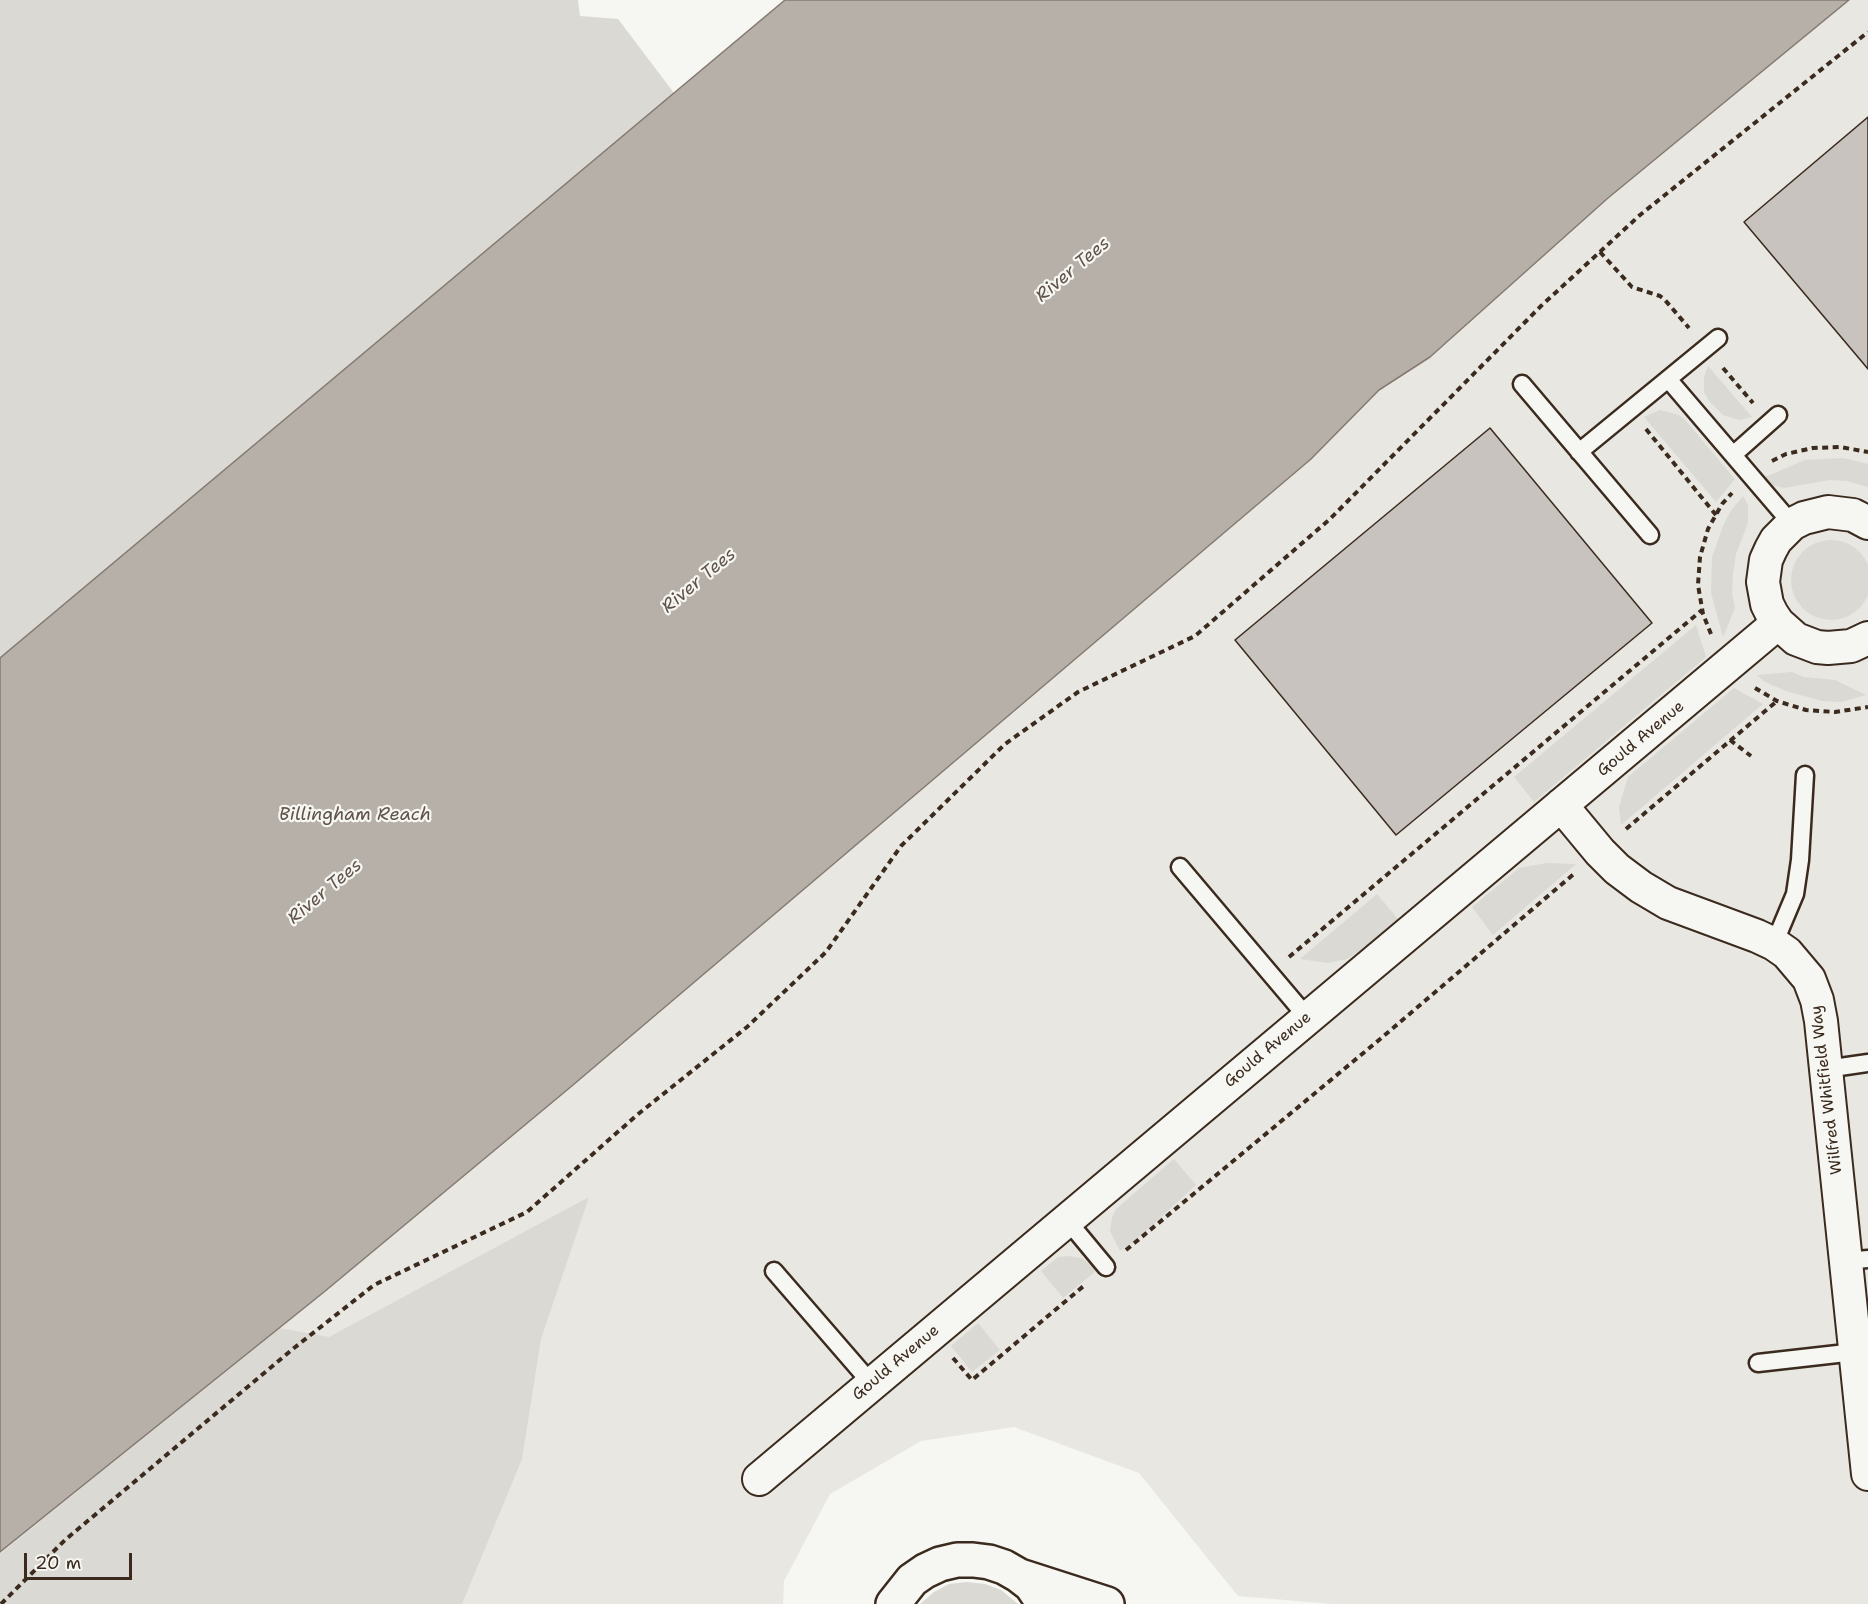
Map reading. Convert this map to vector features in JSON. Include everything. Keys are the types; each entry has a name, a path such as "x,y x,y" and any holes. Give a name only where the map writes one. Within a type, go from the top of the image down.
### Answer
{"street":[{"path":"1862,650 1828,648 1796,639 1779,623 1767,604 1763,582 1771,549 1792,524 1803,518 1828,512 1853,515 1868,523"},
{"name":"Gould Avenue","path":"759,1479 1779,623"},
{"name":"Wilfred Whitfield Way","path":"1561,805 1600,852 1633,881 1668,903 1773,944 1787,953 1809,979 1817,1000 1857,1260 1855,1352 1867,1461"},
{"path":"893,1604 912,1581 926,1571 940,1564 957,1560 989,1562 1004,1567 1031,1586 1044,1604"},
{"path":"1018,1575 1107,1604"}],"lane":[{"path":"1579,452 1718,338"},
{"path":"1668,380 1792,524"},
{"path":"1522,384 1650,535"},
{"path":"1733,455 1778,415"},
{"path":"1773,944 1795,894 1800,860 1805,776"},
{"path":"1180,867 1307,1017"},
{"path":"1826,1069 1868,1063"},
{"path":"1067,1220 1106,1267"},
{"path":"774,1271 871,1383"},
{"path":"1758,1364 1855,1352"}],"path":[{"path":"0,1604 65,1540 294,1348 374,1285 527,1212 637,1115 747,1027 826,952 901,846 1005,744 1078,692 1195,636 1330,519 1540,306 1640,215 1868,33"},
{"path":"1770,462 1786,454 1813,448 1840,447 1868,452"},
{"path":"1270,973 1702,610"},
{"path":"932,1332 972,1380 1379,1040 1777,700"},
{"path":"1730,740 1751,756"}],"shaded area":[{"path":"0,0 578,0 580,16 618,19 674,93 0,658"},
{"path":"1849,0 1868,0 1868,1604 1333,1604 1238,1596 1139,1473 1014,1427 921,1441 830,1494 784,1581 783,1604 0,1604 0,1552 324,1292 573,1085 1311,459 1379,390 1430,356 1608,198"},
{"path":"1708,366 1752,417 1739,420 1723,415 1709,401 1704,392 1704,377"},
{"path":"1660,410 1679,415 1686,421 1735,479 1716,502 1644,417"},
{"path":"1843,458 1868,464 1868,487 1847,481 1830,480 1784,488 1772,485 1765,477 1805,460"},
{"path":"1743,496 1748,505 1748,523 1736,554 1732,594 1735,608 1723,637 1711,593 1712,557 1730,512"},
{"path":"1831,540 1846,543 1859,552 1868,565 1871,580 1868,595 1859,608 1846,617 1831,620 1816,617 1803,608 1794,595 1791,580 1794,565 1803,552 1816,543"},
{"path":"1696,625 1706,657 1534,802 1514,777"},
{"path":"1792,672 1804,677 1835,680 1866,695 1841,702 1822,701 1786,691 1765,682 1757,675"},
{"path":"1734,688 1763,704 1621,825 1619,807 1628,777"},
{"path":"1547,863 1576,864 1493,935 1472,907 1519,868"},
{"path":"1377,894 1398,919 1365,947 1347,959 1328,963 1300,959"},
{"path":"1174,1159 1196,1185 1136,1240 1120,1251 1110,1231 1116,1209"},
{"path":"589,1197 541,1339 522,1459 462,1604 0,1604 0,1554 279,1328 329,1337"},
{"path":"1058,1257 1082,1258 1097,1270 1063,1298 1041,1271"},
{"path":"978,1323 1000,1350 972,1372 951,1346"},
{"path":"967,1582 985,1584 1001,1590 1018,1604 920,1604 934,1592 949,1584"}],"water":[{"name":"Billingham Reach","path":"785,0 1849,0 1608,198 1430,357 1379,390 1311,459 573,1085 324,1292 0,1552 0,658"}],"building":[{"path":"1868,117 1868,369 1744,222"},
{"path":"1490,428 1652,623 1396,835 1235,640"}],"water label":[{"name":"River Tees","path":"1073,270"},
{"name":"River Tees","path":"699,581"},
{"name":"River Tees","path":"325,892"}]}
